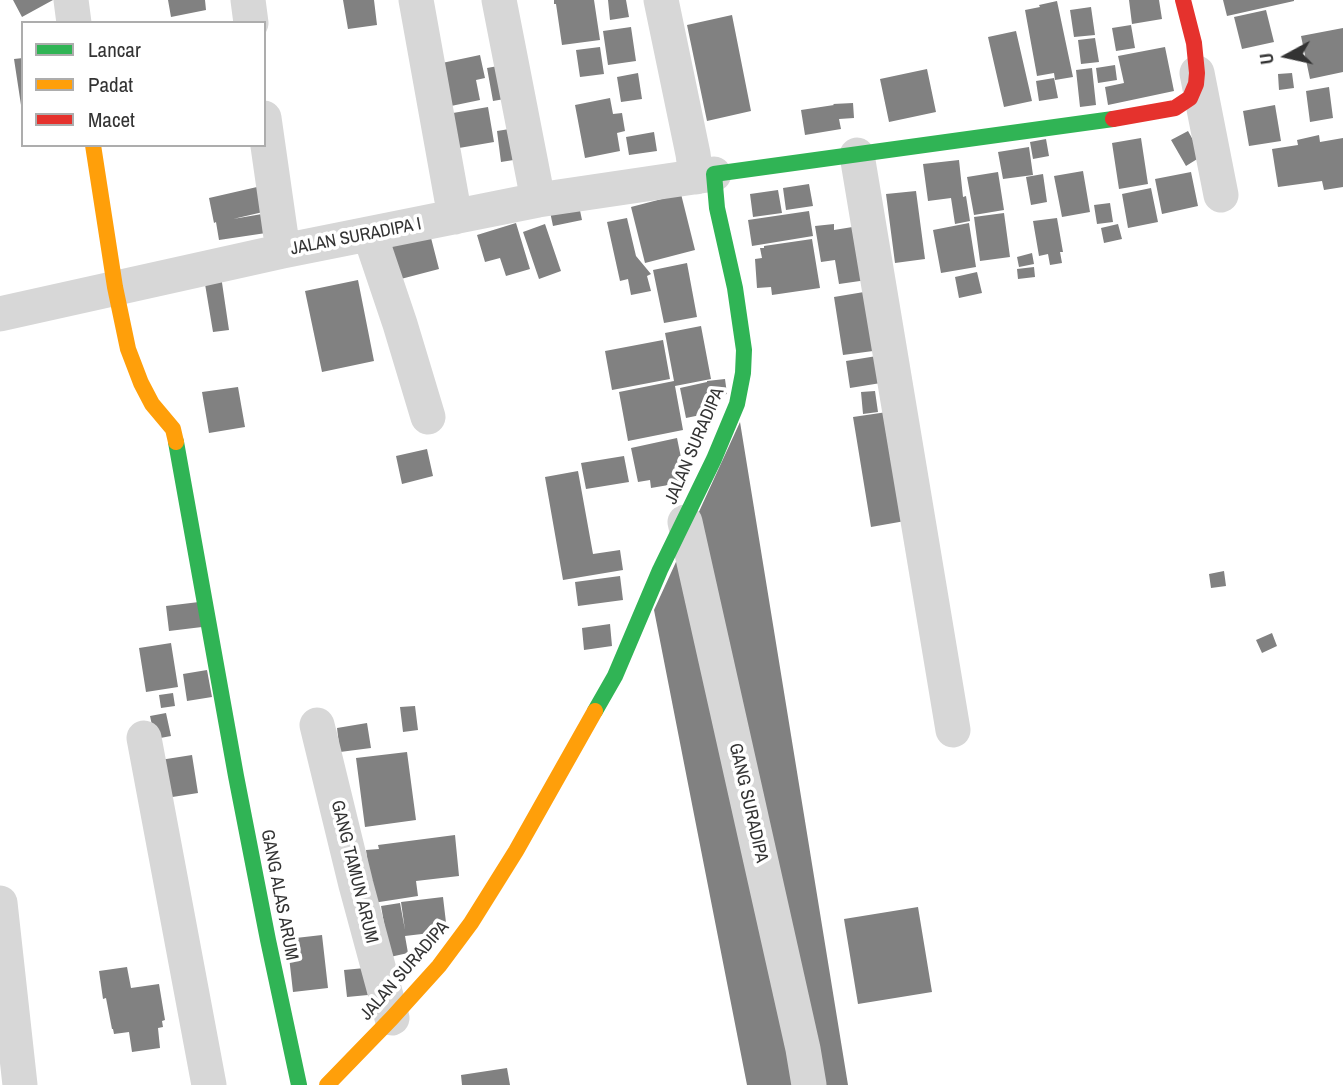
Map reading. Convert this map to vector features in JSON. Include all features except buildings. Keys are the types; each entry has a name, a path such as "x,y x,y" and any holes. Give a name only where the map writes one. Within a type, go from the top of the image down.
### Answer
{"street":[{"path":"71,0 75,21"},
{"path":"248,0 251,21"},
{"path":"416,0 455,217"},
{"path":"499,0 538,200"},
{"path":"660,0 693,154 705,176 1088,123 1175,108 1190,98 1196,84 1197,72"},
{"path":"1184,0 1221,195"},
{"path":"266,132 283,251"},
{"name":"GANG ALAS ARUM","path":"93,147 115,288 128,349 152,404 173,429 176,437 224,711 299,1085"},
{"path":"858,155 953,730"},
{"name":"JALAN SURADIPA I","path":"0,314 283,251 538,200 705,176"},
{"name":"JALAN SURADIPA","path":"327,1085 439,966 471,923 516,851 615,676 660,570 685,522 737,404 743,373 741,325 719,215 705,176"},
{"path":"370,235 428,416"},
{"name":"GANG SURADIPA","path":"685,522 809,1085"},
{"name":"GANG TAMUN ARUM","path":"317,725 356,886 392,1018"},
{"path":"144,738 209,1085"},
{"path":"0,903 20,1085"}],"traffic: fast":[{"path":"595,711 615,676 660,570 714,459 737,404 744,350 735,288 717,208 714,174 1113,119"},
{"path":"176,442 236,776 299,1085"}],"traffic: slow":[{"path":"93,147 115,287 128,349 141,383 152,404 173,429 176,442"},
{"path":"327,1085 439,966 471,923 516,851 595,711"}],"traffic: jam":[{"path":"1113,119 1175,108 1190,98 1197,73 1194,43 1183,0"}]}
